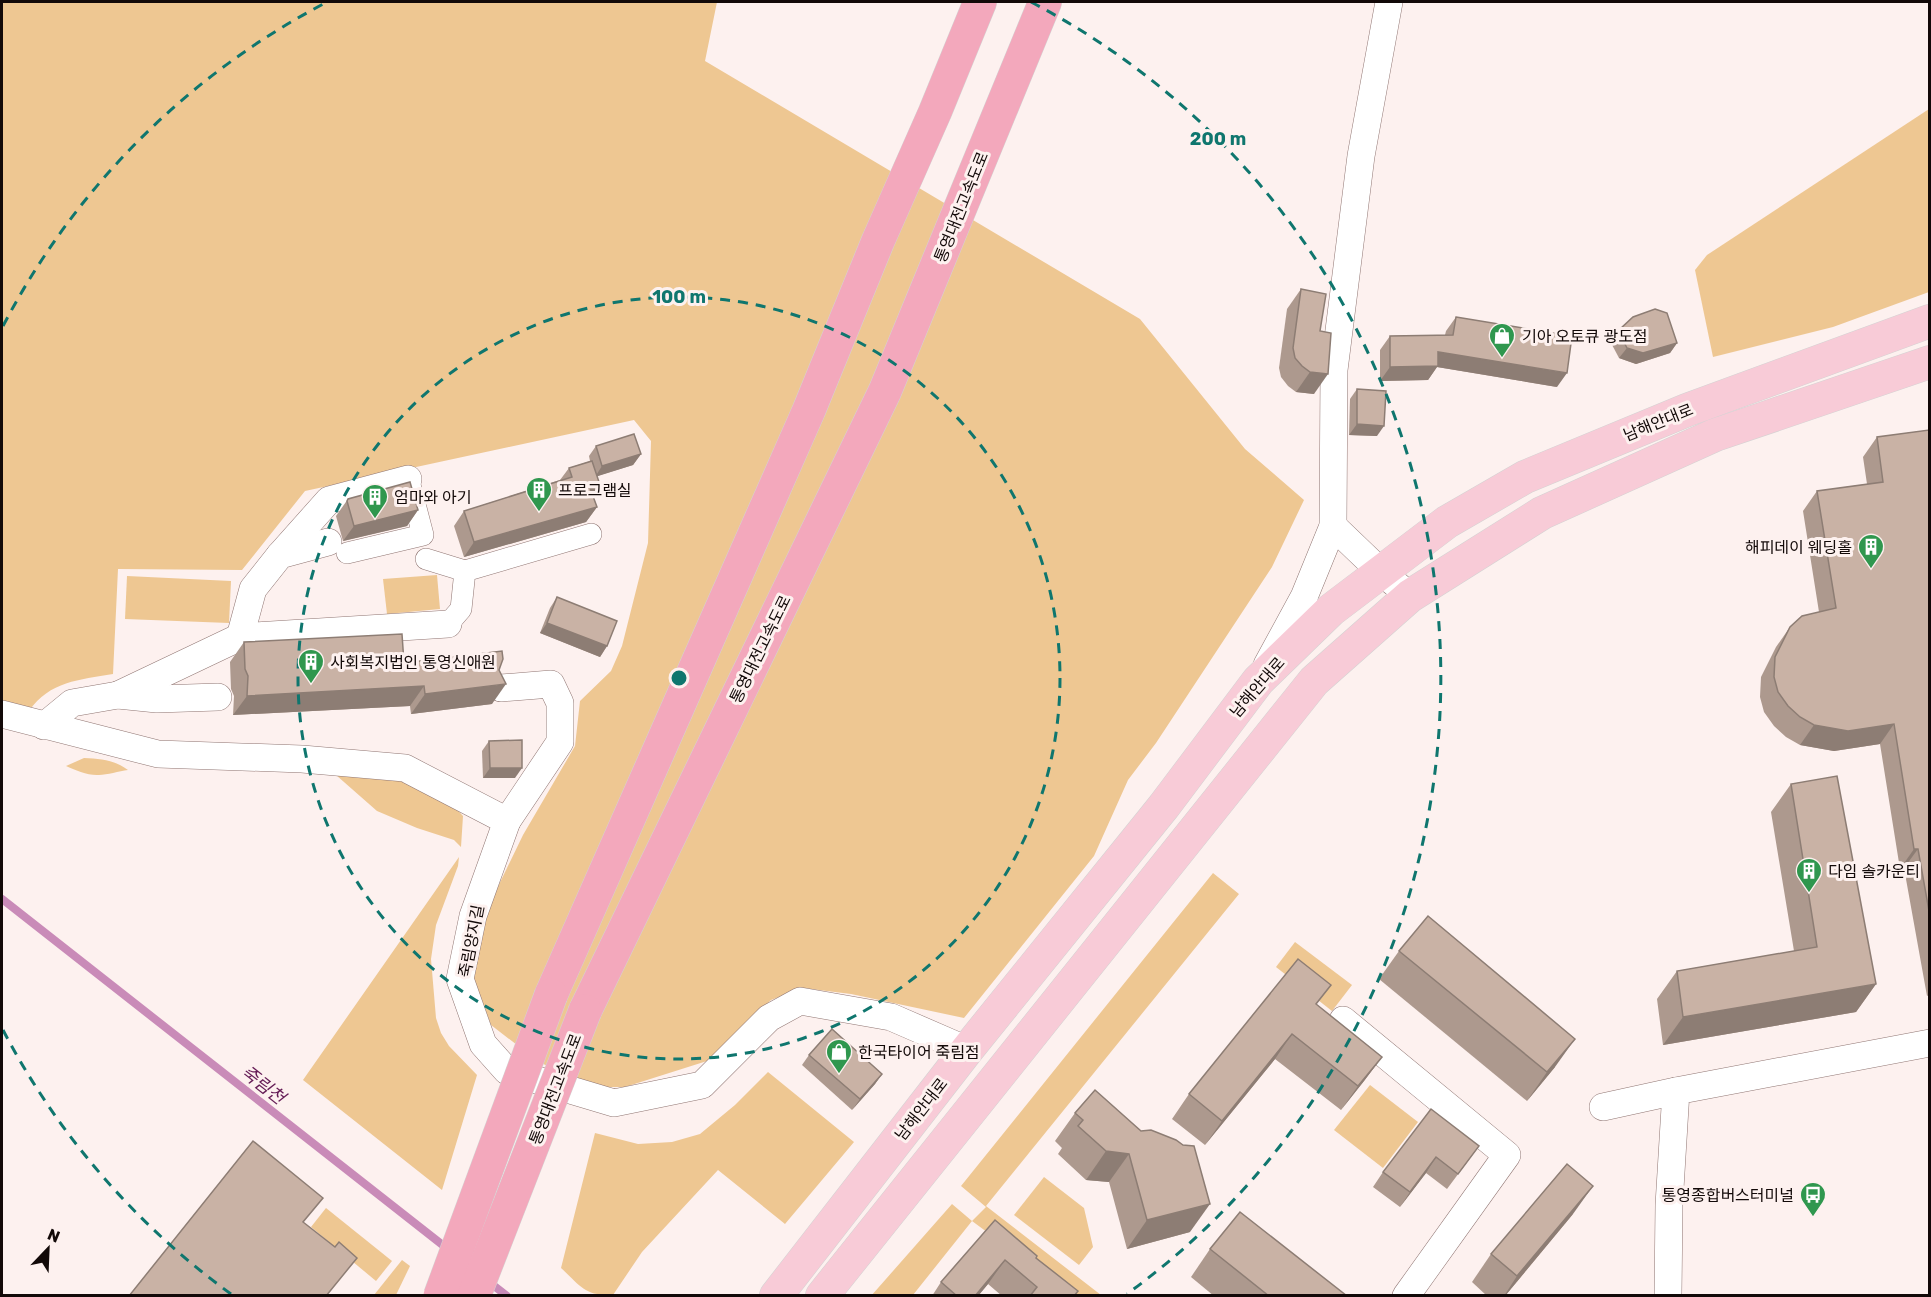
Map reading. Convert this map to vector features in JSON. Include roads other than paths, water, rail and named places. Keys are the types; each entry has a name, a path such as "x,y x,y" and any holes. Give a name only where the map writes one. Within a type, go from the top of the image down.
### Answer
{"highway":[{"path":"440,1296 551,995 809,410 878,240 935,112 980,2"},
{"name":"통영대전고속도로","path":"474,1296 585,1011 885,391 1045,2"}],"main road":[{"name":"남해안대로","path":"776,1296 967,1050 1164,806 1258,681 1331,610 1447,522 1524,477 1687,410 1929,321"},
{"name":"남해안대로","path":"822,1296 1314,681 1410,596 1542,513 1714,435 1929,362"}],"street":[{"path":"1258,681 1304,597 1332,526 1334,370 1361,156 1389,2"},
{"path":"240,637 253,589 280,555 329,500 408,479 423,535 280,555"},
{"path":"1332,526 1410,596"},
{"path":"426,559 465,571 591,534"},
{"path":"44,726 72,703 118,694 240,637 448,624 461,609 465,571"},
{"name":"죽림양지길","path":"501,688 551,684 560,703 560,742 507,821 472,916 460,979 483,1044 507,1071 614,1103 702,1085 769,1018 800,1001 891,1017 967,1050"},
{"path":"118,694 157,699 218,697"},
{"path":"2,714 158,754 302,759 405,768 507,821"},
{"path":"1343,1020 1507,1155 1406,1296"},
{"path":"1603,1107 1929,1043"},
{"path":"1668,1296 1669,1205 1676,1091"}],"waterway":[{"name":"죽림천","path":"2,899 449,1250"},
{"name":"죽림천","path":"489,1282 507,1296"}],"place":[{"name":"기아 오토큐 광도점","path":"1502,359"},
{"name":"프로그램실","path":"539,513"},
{"name":"엄마와 아기","path":"375,520"},
{"name":"해피데이 웨딩홀","path":"1871,570"},
{"name":"사회복지법인 통영신애원","path":"311,685"},
{"name":"다임 솔카운티","path":"1809,894"},
{"name":"한국타이어 죽림점","path":"839,1075"},
{"name":"통영종합버스터미널","path":"1813,1218"}]}
